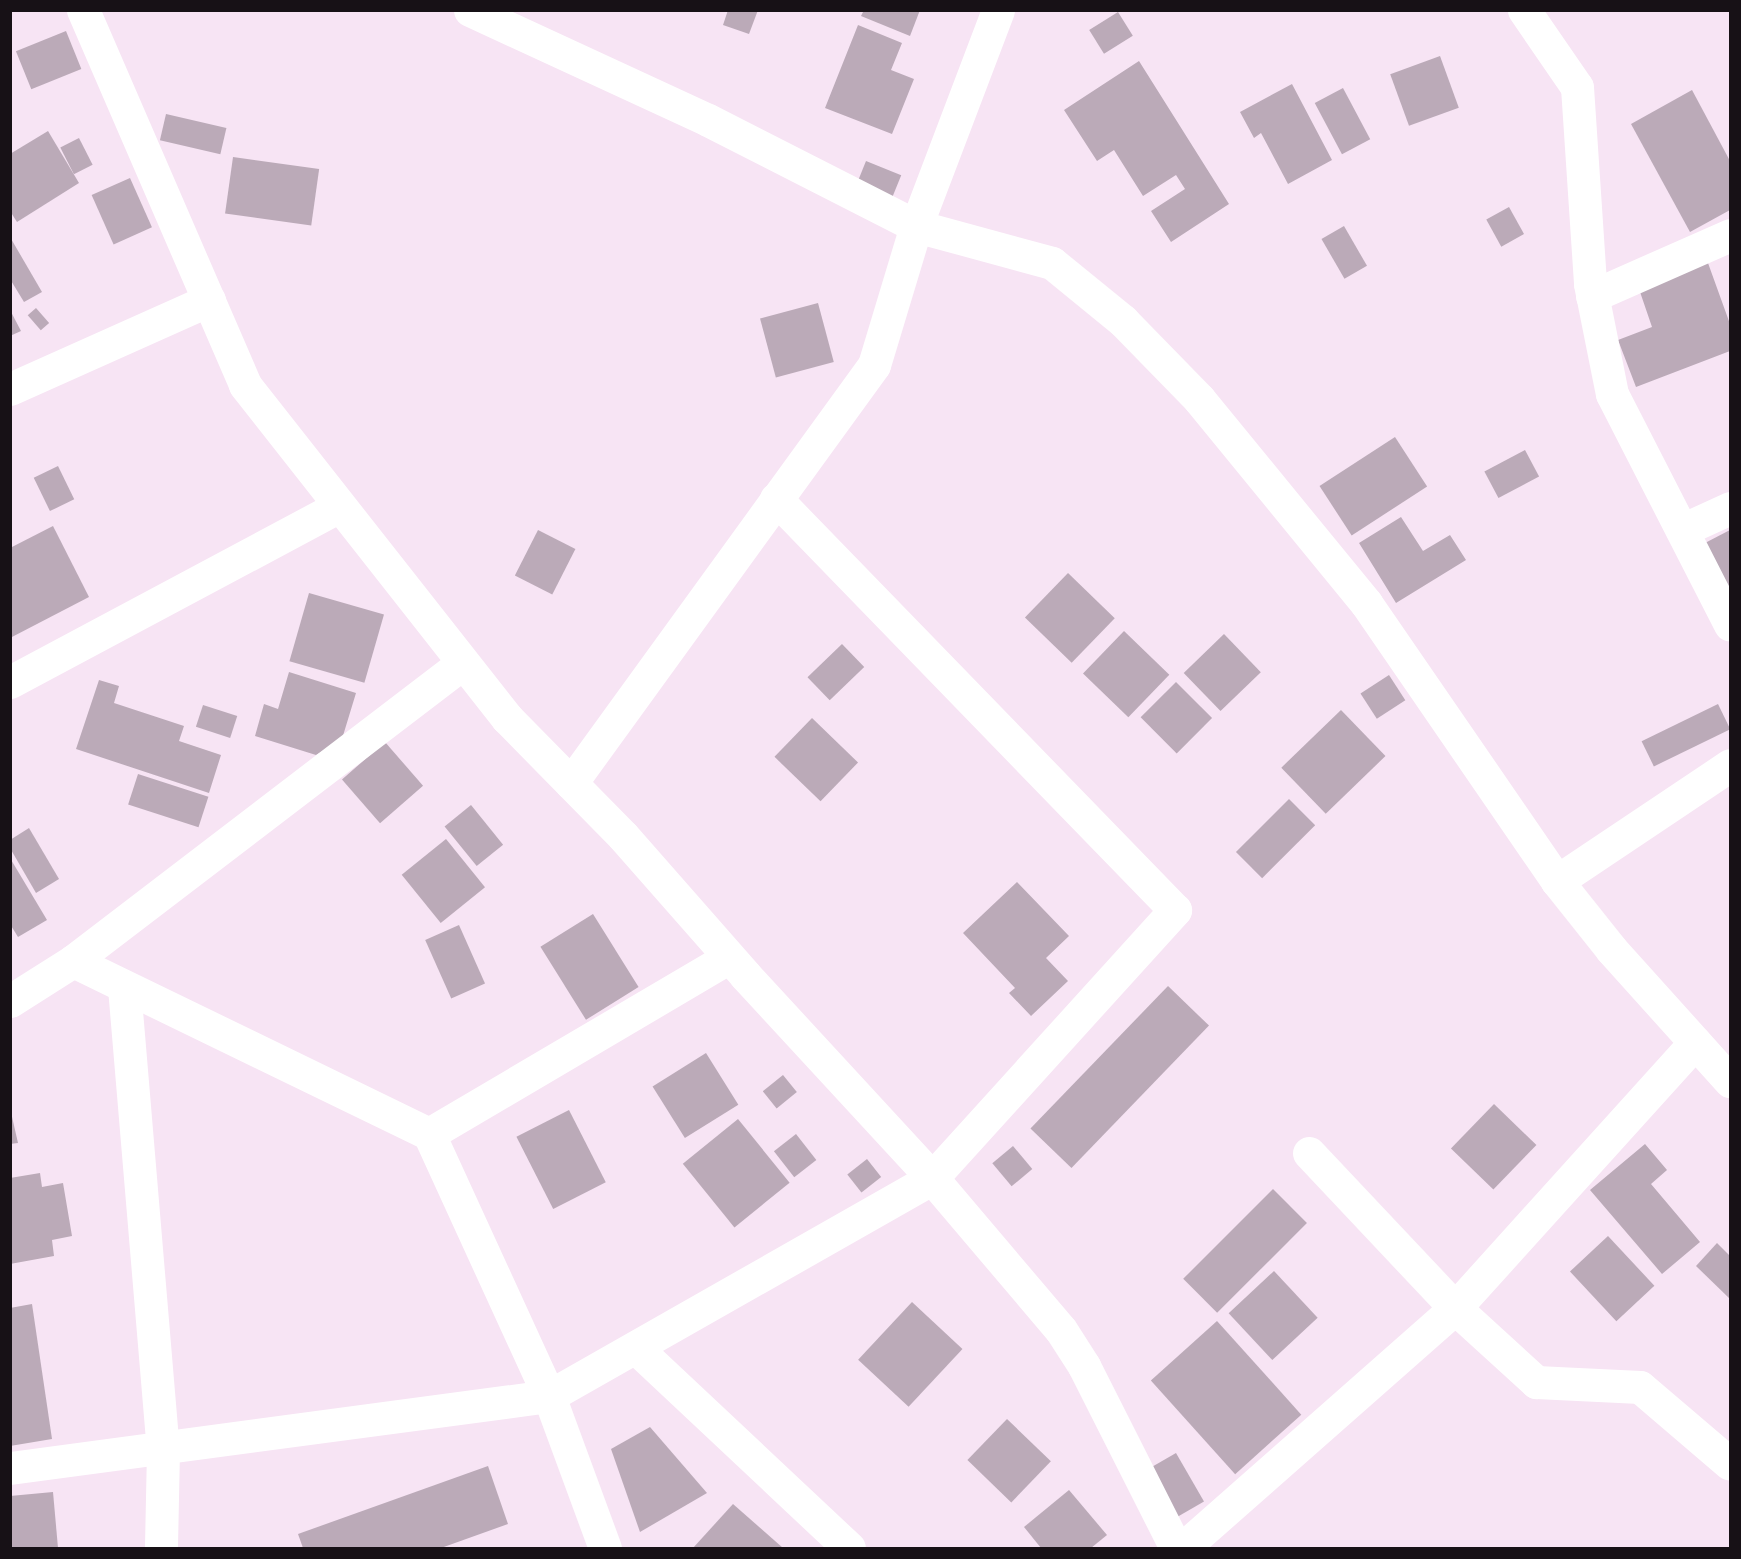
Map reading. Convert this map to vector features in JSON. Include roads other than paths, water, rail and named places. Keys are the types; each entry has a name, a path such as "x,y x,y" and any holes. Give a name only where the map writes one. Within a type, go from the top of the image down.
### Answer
{"street":[{"path":"83,10 244,385 507,718 623,836 729,957 932,1178 1061,1330 1084,1366 1176,1548"},
{"path":"470,10 708,120 916,226 1052,263 1123,321 1199,399 1380,621 1557,881 1611,949 1731,1081"},
{"path":"571,783 874,364 916,226 998,10"},
{"path":"1524,10 1577,87 1592,296 1612,394 1731,625"},
{"path":"1592,296 1731,235"},
{"path":"10,389 209,300"},
{"path":"10,1468 163,1450 549,1396 932,1178 1175,910 776,499"},
{"path":"10,682 339,506"},
{"path":"1682,530 1731,508"},
{"path":"10,1001 73,962 463,663"},
{"path":"1557,881 1731,765"},
{"path":"429,1134 729,957"},
{"path":"73,962 429,1134 549,1396 605,1548"},
{"path":"124,987 163,1450 161,1548"},
{"path":"1183,1548 1455,1308 1695,1042"},
{"path":"1309,1153 1455,1308 1536,1382 1640,1387 1731,1464"},
{"path":"636,1348 849,1548"}]}
